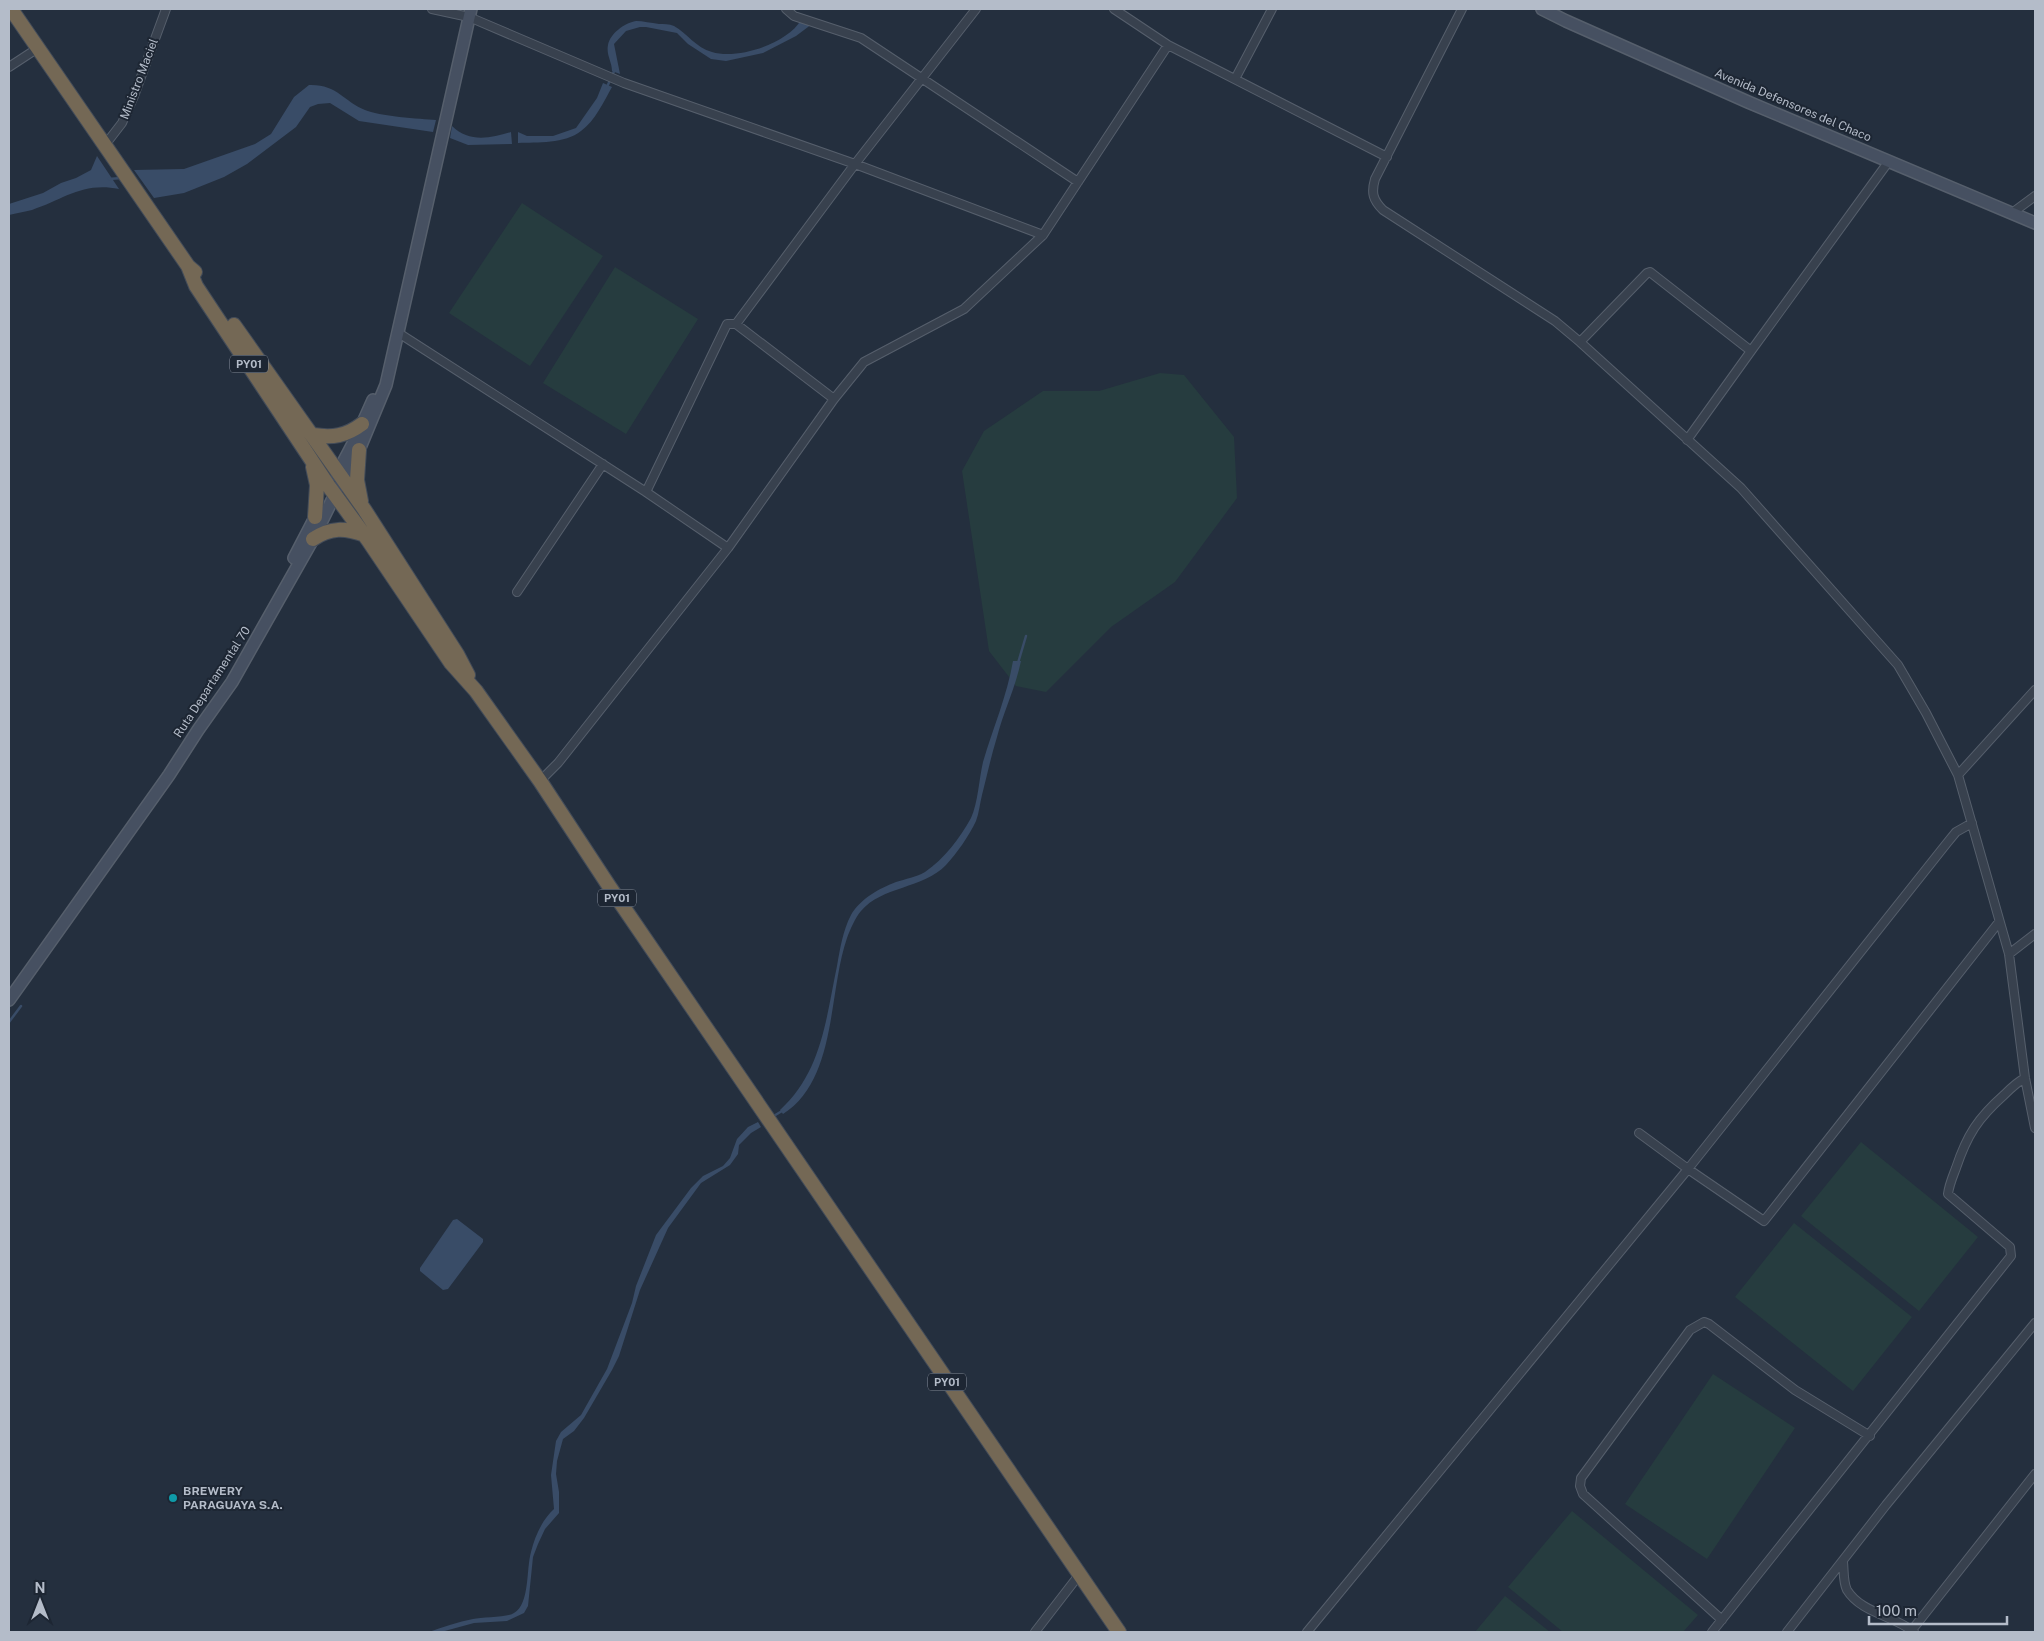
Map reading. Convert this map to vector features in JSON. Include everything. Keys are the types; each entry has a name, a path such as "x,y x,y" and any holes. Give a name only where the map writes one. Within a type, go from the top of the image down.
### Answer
{"highway":[{"name":"PY01","path":"11,9 188,266 204,282 364,509 457,654 476,691"},
{"name":"PY01","path":"188,266 196,286 298,437 332,491 365,535 451,664 476,691 540,781 609,886 1078,1575 1119,1632"},
{"path":"313,435 328,437 344,435 362,424"},
{"path":"359,450 356,480 364,509"},
{"path":"312,461 317,485 315,517"},
{"path":"313,539 333,529 348,529 365,535"}],"main road":[{"name":"Avenida Defensores del Chaco","path":"1542,9 1748,102 2035,223"},
{"path":"388,370 470,13"},
{"name":"Ruta Departamental 70","path":"9,1000 169,776 198,730 232,682 274,610 274,598 278,588 315,517 332,491 381,381 388,370"},
{"name":"Ruta Departamental 70","path":"340,475 359,450 386,385 388,370"},
{"path":"274,610 313,539 332,491"}],"street":[{"name":"Ministro Maciel","path":"107,147 122,123 134,96 166,9"},
{"path":"432,9 470,13 624,84 855,164 1043,235"},
{"path":"786,9 794,16 862,38 1078,182"},
{"path":"736,324 920,78 976,9"},
{"path":"1114,9 1168,45 1387,157"},
{"path":"1235,79 1272,9"},
{"path":"1462,9 1387,157 1372,191 1375,202 1383,210 1555,321 1580,342 1741,488 1898,665 1926,713 1958,775 2009,954 2025,1078 2035,1128"},
{"path":"540,781 558,763 728,548 834,399 864,362 964,309 1043,235 1168,45"},
{"path":"9,67 38,48"},
{"path":"1687,440 1889,161"},
{"path":"2012,214 2035,196"},
{"path":"1580,342 1650,272 1751,351"},
{"path":"646,492 727,324 736,324 834,399"},
{"path":"397,332 604,464 728,548"},
{"path":"517,592 604,464"},
{"path":"1958,775 2035,690"},
{"path":"1307,1632 1688,1169 1956,832 1972,823"},
{"path":"1638,1133 1764,1221 1999,922"},
{"path":"2009,954 2035,934"},
{"path":"1712,1632 1870,1436 2011,1256 2010,1247 1948,1194 1959,1158 1973,1128 1986,1110 2017,1082 2025,1078"},
{"path":"1722,1620 1583,1494 1580,1486 1581,1478 1690,1330 1704,1322 1709,1324 1795,1390 1870,1436"},
{"path":"1787,1632 1886,1505 2035,1323"},
{"path":"1843,1562 1847,1589 1854,1597 1863,1605 1914,1631 2035,1474"},
{"path":"1035,1632 1078,1575"}],"green space":[{"path":"522,203 603,256 530,366 449,313"},
{"path":"615,267 698,319 626,434 543,383"},
{"path":"1160,373 1184,375 1234,437 1237,498 1175,582 1111,627 1046,692 1016,686 989,651 962,471 984,431 1043,391 1099,391"},
{"path":"1861,1142 1978,1237 1919,1311 1801,1216"},
{"path":"1794,1223 1912,1317 1853,1391 1735,1297"},
{"path":"1713,1374 1795,1428 1707,1559 1625,1504"},
{"path":"1572,1511 1698,1615 1683,1632 1563,1632 1508,1587"},
{"path":"1505,1596 1550,1632 1475,1632"}],"water":[{"path":"801,20 812,24 796,36 763,53 726,61 711,59 688,44 677,33 640,27 626,31 614,44 620,74 612,71 608,52 609,41 618,30 636,21 674,26 706,50 722,54 734,54 747,52 773,43 794,29"},
{"path":"603,83 612,87 595,116 581,131 559,140 518,143 518,132 527,136 553,136 576,128 597,98"},
{"path":"309,85 319,85 333,90 357,106 371,112 399,117 436,120 433,132 359,121 330,103 318,104 310,107 296,127 247,164 224,177 184,193 154,198 134,170 184,169 255,144 271,134 294,97"},
{"path":"452,126 466,135 480,138 511,132 512,144 468,145 450,138"},
{"path":"97,156 119,189 106,187 84,190 32,210 9,215 9,204 43,193 91,170"},
{"path":"1013,661 1021,661 995,744 978,815 973,827 954,855 937,873 915,884 880,897 870,903 859,914 848,935 841,960 822,1058 813,1080 800,1099 783,1114 780,1110 794,1095 814,1061 825,1024 842,940 851,915 865,899 883,887 915,877 932,867 951,848 971,818 977,798 983,762 1004,699"},
{"path":"758,1122 761,1127 751,1133 739,1145 738,1154 730,1165 701,1183 668,1228 640,1290 619,1356 584,1418 574,1431 563,1439 557,1461 556,1474 559,1492 559,1513 545,1529 533,1557 528,1606 524,1613 507,1621 474,1623 441,1632 429,1632 473,1619 511,1614 523,1602 527,1586 529,1559 535,1540 543,1523 554,1509 551,1475 556,1441 561,1432 581,1415 607,1369 656,1235 691,1188 703,1176 723,1166 730,1158 737,1139 748,1127"},
{"path":"457,1219 483,1239 483,1242 448,1289 443,1290 420,1271 420,1268 453,1220"}],"waterway":[{"path":"607,87 615,69"},
{"path":"109,179 121,178"},
{"path":"1018,663 1026,636"},
{"path":"9,1022 21,1006"},
{"path":"772,1117 782,1111"}],"place":[{"name":"BREWERY PARAGUAYA S.A.","path":"173,1498"}]}
